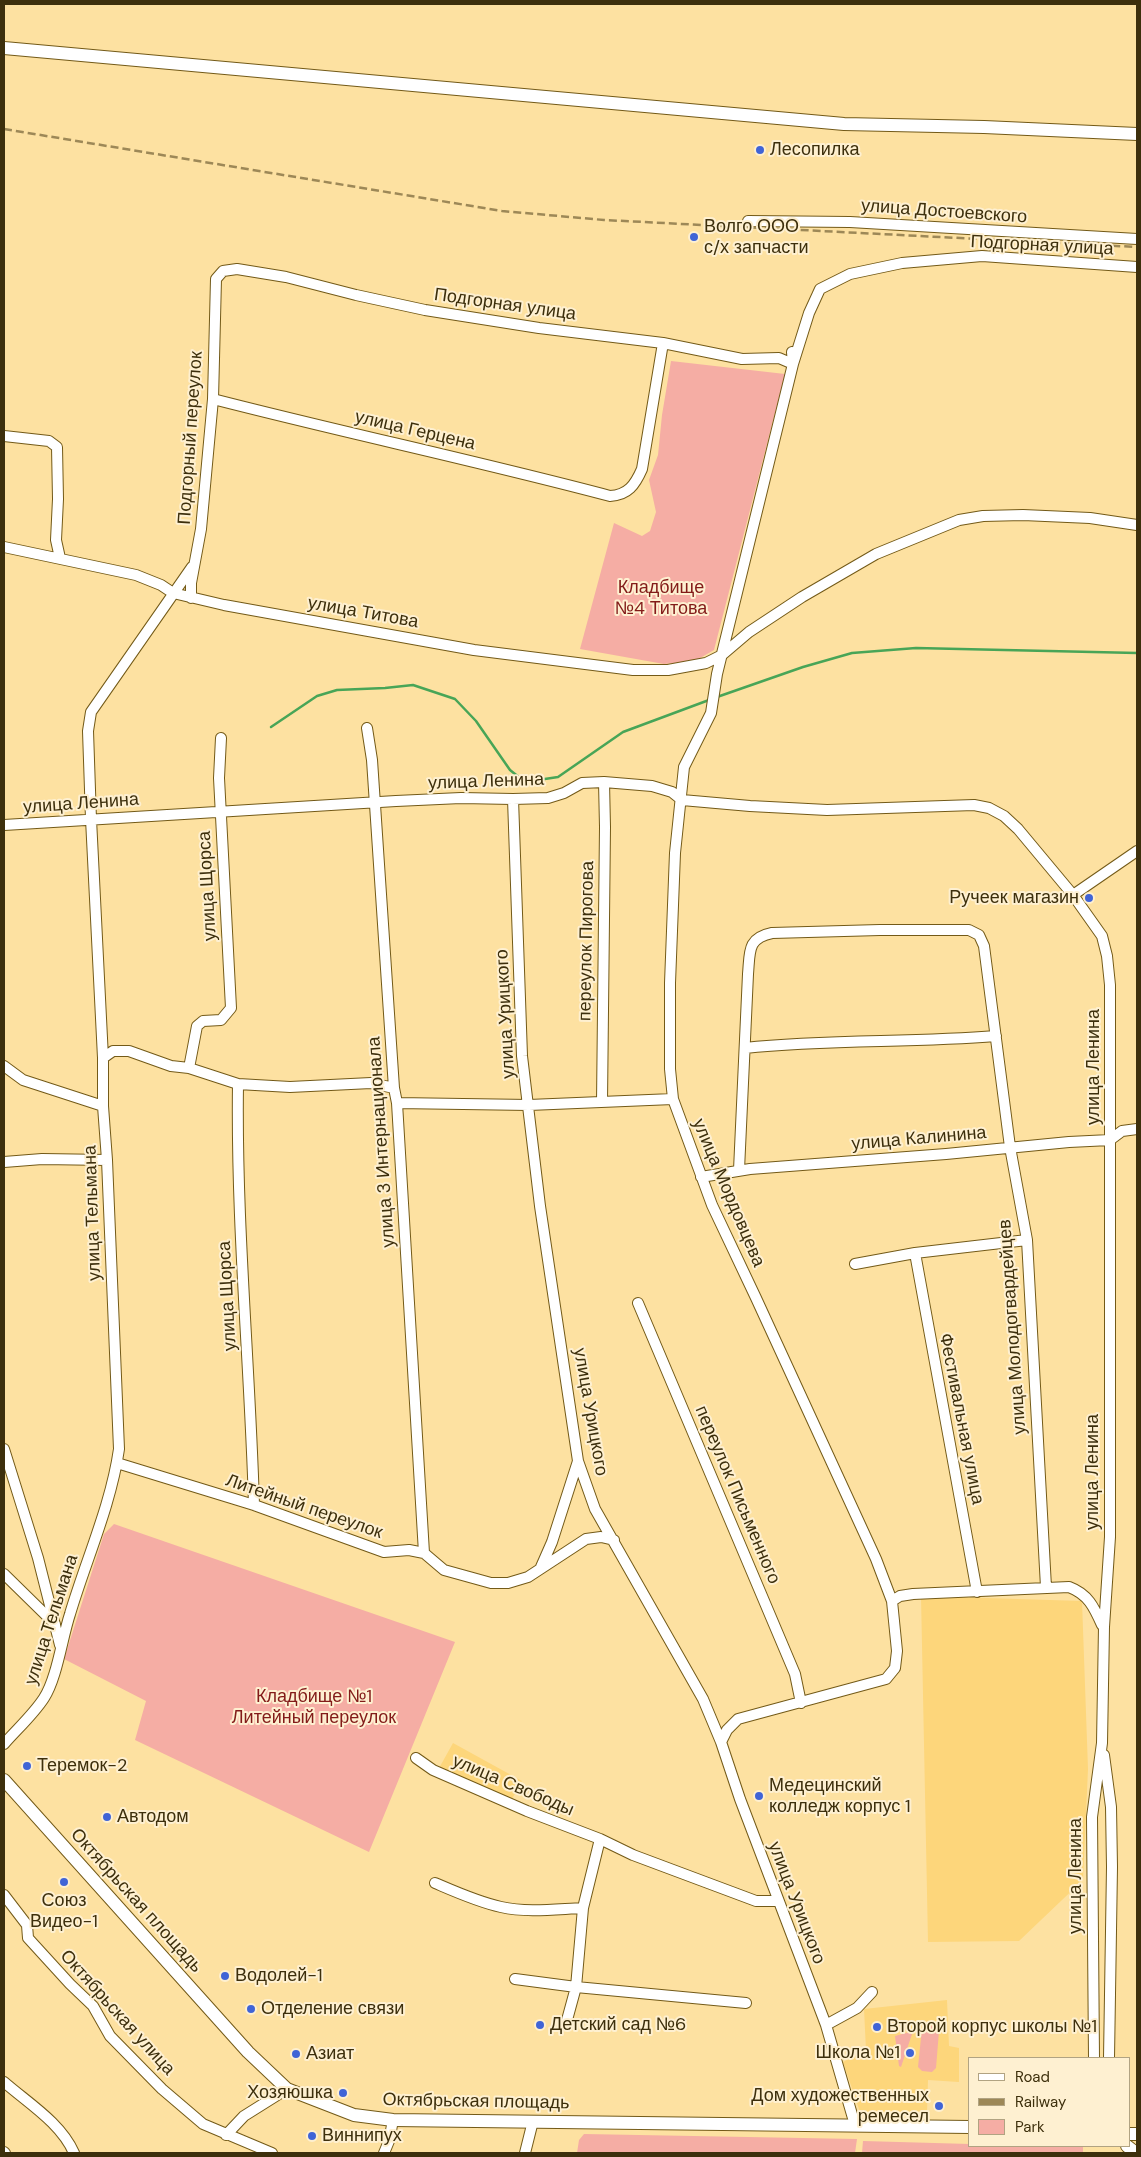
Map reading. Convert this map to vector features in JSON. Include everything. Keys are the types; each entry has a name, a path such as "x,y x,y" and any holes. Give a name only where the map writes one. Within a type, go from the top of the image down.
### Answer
{"main road":[{"path":"4,48 844,124 984,127 1137,134"},
{"name":"Октябрьская площадь","path":"4,1780 248,2052 287,2089 354,2115 393,2120 968,2127"}],"street":[{"name":"улица Достоевского","path":"748,220 850,222 1137,239"},
{"name":"Подгорная улица","path":"722,655 793,364 809,313 820,289 850,274 902,263 982,256 1137,267"},
{"name":"Подгорная улица","path":"216,279 222,271 237,269 286,277 356,296 425,310 539,328 663,343 742,359 779,358 793,364"},
{"name":"Подгорный переулок","path":"191,598 191,583 196,561 213,400 216,279"},
{"name":"улица Герцена","path":"213,400 322,427 493,465 610,496 622,495 636,482 642,469 663,343"},
{"name":"Подгорная улица","path":"792,352 793,364"},
{"path":"4,436 49,441 57,447 58,499 56,540 60,558"},
{"name":"улица Титова","path":"4,547 136,575 161,585 173,594 191,598 474,650 633,670 668,670 706,663 722,655 749,632 802,597 876,554 959,520 983,516 1023,515 1090,518 1137,525"},
{"name":"улица Тельмана","path":"4,1744 44,1698 50,1684 117,1463 119,1449 91,819 88,731 91,712 196,561"},
{"name":"улица Мордовцева","path":"721,1742 727,1730 738,1719 886,1680 895,1668 897,1651 892,1601 876,1559 712,1205 673,1099 670,1069 670,973 673,879 684,767 703,732 713,704 716,674 722,655"},
{"path":"706,663 712,666 716,674"},
{"name":"улица 3 Интернационала","path":"367,728 372,760 394,1088 397,1103 424,1554"},
{"name":"улица Щорса","path":"189,1068 197,1026 203,1021 221,1020 231,1008 218,778 221,738"},
{"name":"улица Ленина","path":"4,825 461,798 548,798 564,793 582,783 604,782 652,786 672,792 682,800 827,810 974,805 990,808 1004,816 1018,829 1073,895 1102,936 1107,956 1110,985 1110,1537 1104,1627 1102,1743 1092,1816 1094,2057"},
{"name":"переулок Пирогова","path":"602,1102 604,782"},
{"name":"улица Урицкого","path":"513,799 522,1056 540,1206 578,1461 595,1509 702,1699 721,1742 740,1799 826,2025 855,2125"},
{"path":"1073,895 1137,851"},
{"name":"улица Молодогвардейцев","path":"739,1170 751,946 756,938 772,933 880,930 969,930 979,934 984,946 1010,1147 1027,1240 1046,1587"},
{"path":"745,1048 791,1043 941,1041 996,1036"},
{"path":"103,1058 113,1051 129,1051 171,1066 189,1068 238,1084 290,1087 371,1083 394,1088"},
{"path":"4,1066 23,1080 103,1106"},
{"name":"улица Щорса","path":"238,1084 237,1160 252,1422 254,1505"},
{"path":"397,1103 529,1105 673,1099"},
{"name":"улица Калинина","path":"701,1177 739,1170 1110,1140 1122,1131 1137,1129"},
{"path":"4,1162 42,1159 107,1160"},
{"path":"855,1264 915,1253 1027,1240"},
{"name":"Фестивальная улица","path":"915,1253 977,1592"},
{"name":"переулок Письменного","path":"638,1303 795,1674 800,1703"},
{"path":"4,1450 38,1558 60,1646"},
{"path":"541,1568 552,1542 578,1461"},
{"name":"Литейный переулок","path":"117,1463 254,1505 384,1552 409,1550 424,1554"},
{"path":"424,1554 444,1570 491,1583 508,1583 528,1577 586,1540 601,1537 614,1540"},
{"path":"4,1574 56,1625"},
{"path":"892,1601 900,1596 913,1594 1069,1587 1082,1592 1095,1608 1104,1627"},
{"path":"1102,1743 1111,1807 1109,2057"},
{"name":"улица Свободы","path":"416,1758 433,1770 527,1811 600,1839 633,1855 756,1901 778,1901"},
{"path":"567,2020 576,1987 583,1908 600,1839"},
{"path":"435,1883 471,1898 502,1907 532,1909 583,1908"},
{"name":"Октябрьская улица","path":"4,1895 27,1925 28,1938 93,2006 110,2036 162,2089 203,2124 272,2153"},
{"path":"515,1979 576,1987 746,2003"},
{"path":"826,2025 856,2008 872,1992"},
{"path":"4,2082 53,2124 74,2153"},
{"path":"226,2135 244,2116 287,2089"},
{"path":"384,2153 389,2141 393,2120"},
{"path":"525,2153 533,2121"}],"shaded area":[{"path":"921,1596 1082,1601 1088,1769 1083,1880 1019,1941 928,1942"},
{"path":"453,1743 522,1781 507,1808 438,1770"},
{"name":"Школа №1","path":"947,2000 949,2046 959,2048 959,2082 928,2080 927,2112 860,2112 843,2062 866,2050 864,2009"}],"green space":[{"name":"Кладбище №4 Титова","path":"671,361 785,374 714,650 695,661 664,664 580,649 614,523 642,536 650,531 656,512 649,480 658,455 662,415"},
{"name":"Кладбище №1 Литейный переулок","path":"114,1524 455,1642 369,1852 135,1740 146,1701 64,1659 104,1534"},
{"path":"925,2025 938,2026 939,2031 936,2068 932,2072 922,2071 918,2067 922,2028"},
{"path":"913,2031 901,2067 899,2066 895,2036"},
{"path":"584,2134 857,2139 855,2153 577,2153 579,2140"},
{"path":"863,2141 968,2144 968,2147 1083,2147 1083,2153 862,2153"}],"waterway":[{"path":"717,697 803,667 852,653 916,648 1137,653"},
{"path":"271,727 317,696 337,690 413,685 455,699 476,721 510,770 525,782 558,777 623,732 709,700"}],"railway":[{"path":"4,129 502,211 604,220 1137,247"}],"place":[{"name":"Лесопилка","path":"760,150"},
{"name":"Волго ООО с/х запчасти","path":"694,237"},
{"name":"Ручеек магазин","path":"1089,898"},
{"name":"Теремок-2","path":"27,1766"},
{"name":"Медецинский колледж корпус 1","path":"759,1796"},
{"name":"Автодом","path":"107,1817"},
{"name":"Союз Видео-1","path":"64,1882"},
{"name":"Водолей-1","path":"225,1976"},
{"name":"Отделение связи","path":"251,2009"},
{"name":"Детский сад №6","path":"540,2025"},
{"name":"Второй корпус школы №1","path":"877,2027"},
{"name":"Школа №1","path":"910,2053"},
{"name":"Азиат","path":"296,2054"},
{"name":"Хозяюшка","path":"343,2093"},
{"name":"Дом художественных ремесел","path":"939,2106"},
{"name":"Виннипух","path":"312,2136"}]}
